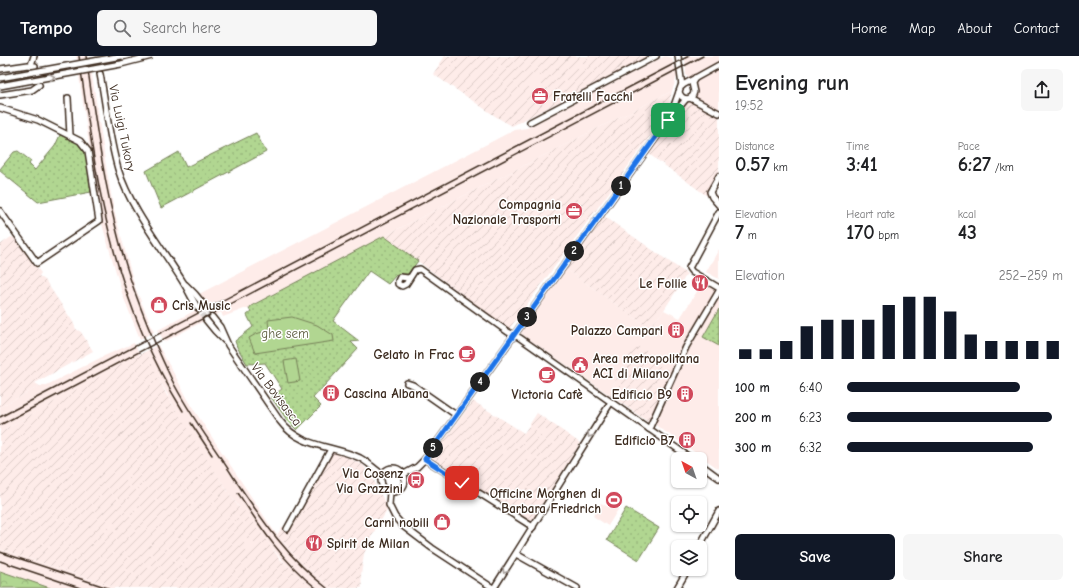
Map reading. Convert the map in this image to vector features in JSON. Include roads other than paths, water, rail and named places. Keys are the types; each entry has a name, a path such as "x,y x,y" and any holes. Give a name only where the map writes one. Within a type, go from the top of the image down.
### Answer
{"street":[{"path":"0,69 33,66 34,56"},
{"path":"0,78 122,56"},
{"path":"0,86 121,64 152,56"},
{"path":"530,122 656,56"},
{"path":"678,56 683,85"},
{"path":"668,120 683,85 719,64"},
{"name":"Via Luigi Tukory","path":"100,74 118,169 125,186 163,252 183,281"},
{"path":"404,474 417,467 425,459 668,120 688,99 694,95 693,81 697,76"},
{"path":"0,100 2,95 32,90 39,84"},
{"path":"683,85 689,84 704,105"},
{"path":"679,92 681,97 704,105 719,113"},
{"path":"68,98 70,135"},
{"path":"0,108 38,120 80,141 88,151 99,221 37,263 0,210"},
{"path":"719,176 710,193 719,205"},
{"path":"719,212 689,268 692,272 719,288"},
{"path":"410,277 415,270 420,269 682,452"},
{"path":"183,281 204,305"},
{"path":"183,281 189,295 198,308"},
{"path":"649,429 686,348 719,291"},
{"name":"Via Bovisasca","path":"212,317 220,327 228,344 288,430 301,439 361,459 382,474"},
{"name":"Via Bovisasca","path":"206,320 228,344"},
{"path":"407,383 413,385 456,415"},
{"path":"390,492 389,505 395,517 403,526 432,548 494,588 611,402"},
{"path":"287,529 331,449"},
{"path":"425,459 533,527"},
{"path":"387,469 399,469 404,474 406,482 404,487 397,492 390,492 384,488 381,483 382,474 387,469"},
{"path":"707,469 719,478"},
{"path":"704,540 719,511"},
{"path":"516,554 577,588"},
{"path":"677,588 684,576"}],"tunnel":[{"path":"97,56 100,71"},
{"path":"204,305 212,317"},
{"path":"198,308 206,320"}],"railway":[{"path":"79,56 97,176 107,224 119,269 142,332 151,352 183,411"},
{"path":"86,56 96,126 113,217 135,293 148,328 178,391 244,493 287,551 299,564 327,588"},
{"path":"0,417 689,56"},
{"path":"0,425 703,56"},
{"path":"191,423 212,455"},
{"path":"238,493 273,544 293,567 316,588"},
{"path":"0,552 108,588"},
{"path":"0,561 80,588"}],"place":[{"name":"Fratelli Facchi","path":"540,96"},
{"name":"Compagnia Nazionale Trasporti","path":"574,211"},
{"name":"Le Follie","path":"700,283"},
{"name":"Cris Music","path":"159,305"},
{"name":"Palazzo Campari","path":"676,330"},
{"name":"Gelato in Frac","path":"467,354"},
{"name":"Area metropolitana ACI di Milano","path":"580,365"},
{"name":"Victoria Cafè","path":"547,375"},
{"name":"Cascina Albana","path":"331,393"},
{"name":"Edificio B9","path":"685,394"},
{"name":"Edificio B7","path":"687,440"},
{"name":"Via Cosenz Via Grazzini","path":"416,480"},
{"name":"Officine Morghen di Barbara Friedrich","path":"614,500"},
{"name":"Carni nobili","path":"442,522"},
{"name":"Spirit de Milan","path":"314,543"}],"park label":[{"name":"ghe sem","path":"285,333"}]}
